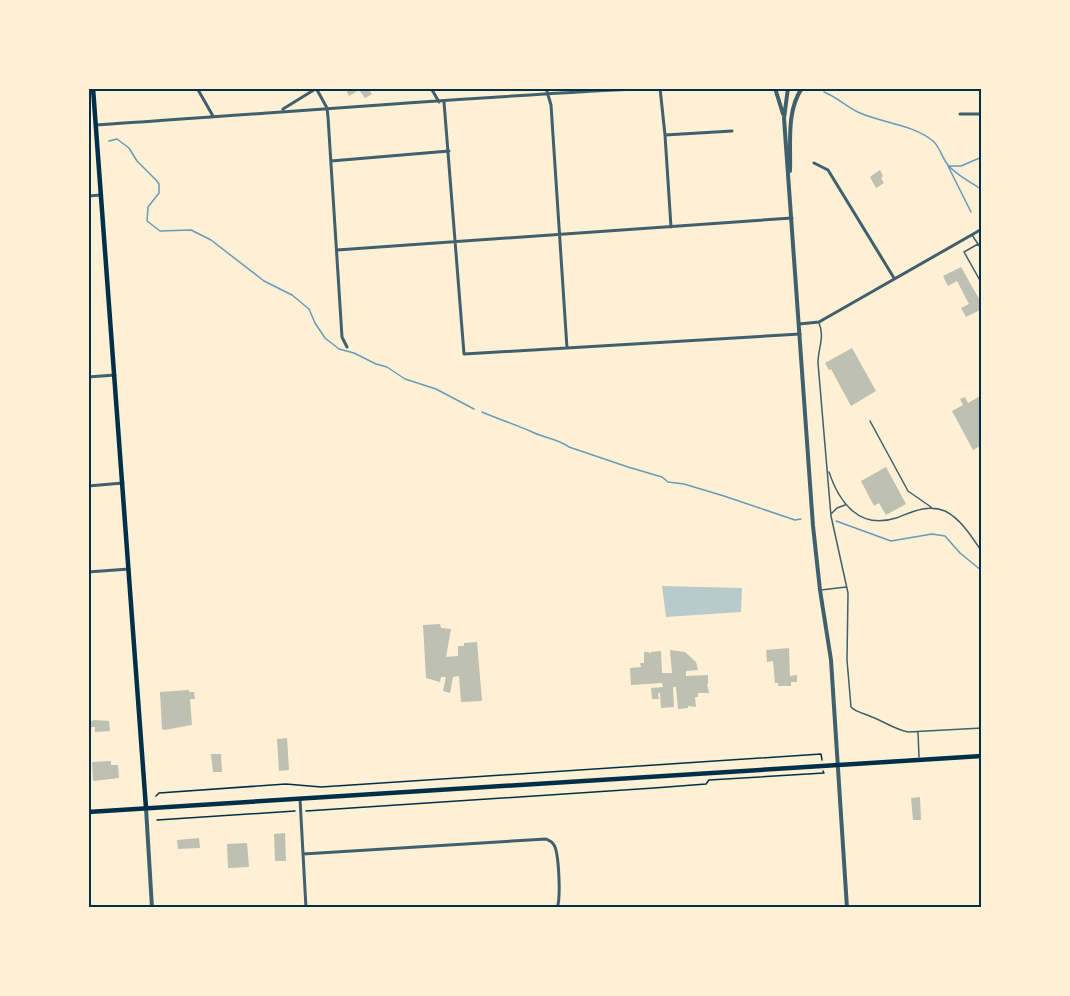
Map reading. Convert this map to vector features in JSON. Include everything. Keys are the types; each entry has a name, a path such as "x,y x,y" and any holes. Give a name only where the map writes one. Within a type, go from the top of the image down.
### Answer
{"main road":[{"path":"93,88 146,808"},
{"path":"88,812 981,756"}],"street":[{"path":"197,88 213,116"},
{"path":"431,88 439,102"},
{"path":"547,90 551,88"},
{"path":"96,125 280,111 444,102 547,90 659,88 665,135 671,227"},
{"path":"775,88 784,118 813,526 831,660 847,908"},
{"path":"784,118 788,88"},
{"path":"790,190 792,112 794,101 802,88"},
{"path":"280,111 316,89 327,108 342,336 346,347"},
{"path":"547,90 567,348"},
{"path":"444,102 464,354 800,334"},
{"path":"960,114 981,114"},
{"path":"665,135 732,131"},
{"path":"331,160 449,151"},
{"path":"814,163 828,170 894,278"},
{"path":"88,196 101,195"},
{"path":"337,250 792,218"},
{"path":"799,324 819,322 981,229"},
{"path":"88,377 115,375"},
{"path":"88,486 123,483"},
{"path":"88,572 129,569"},
{"path":"300,799 306,908"},
{"path":"146,808 152,908"},
{"path":"303,854 546,839 554,845 556,853 559,897 557,908"}],"lane":[{"path":"972,235 981,250"},
{"path":"978,244 964,252 981,284"},
{"path":"819,322 822,333 818,363 831,514 847,587 847,660 851,707 898,730 981,728"},
{"path":"870,421 908,491 918,501 955,518 981,552"},
{"path":"827,468 834,486 846,505 860,516 874,520 894,519 931,508"},
{"path":"831,514 837,508 846,505"},
{"path":"820,590 847,587"},
{"path":"918,731 920,760"}],"path":[{"path":"156,796 159,793 216,788 286,784 321,787 821,754 824,773 709,780 706,784 654,788 158,820"}],"shaded area":[{"path":"662,586 742,588 741,612 666,617"}],"building":[{"path":"345,88 368,88 372,94 365,98 359,90 349,96"},
{"path":"880,170 884,183 876,188 870,177"},
{"path":"961,267 982,304 982,309 966,317 961,308 969,304 957,281 948,286 943,276"},
{"path":"852,348 876,391 851,406 831,369 829,370 825,363"},
{"path":"982,395 982,445 973,450 952,411 963,405 960,399 965,397 968,403"},
{"path":"886,467 906,504 886,515 879,503 874,506 861,481"},
{"path":"440,624 441,628 451,629 446,657 458,656 458,646 464,646 464,643 477,642 482,701 461,702 459,676 453,677 450,693 443,691 446,677 441,677 440,682 426,678 423,625"},
{"path":"789,648 790,676 797,675 797,682 791,682 791,686 778,686 778,683 775,683 773,661 767,662 766,650"},
{"path":"670,650 685,652 696,662 698,670 686,671 686,676 708,675 709,693 698,693 698,697 695,697 696,707 688,706 688,708 678,709 676,687 673,687 674,707 661,708 660,693 658,693 659,699 652,699 651,688 663,687 662,683 631,685 630,668 641,667 640,663 644,663 644,652 649,652 649,654 661,651 662,673 672,673"},
{"path":"189,690 189,692 194,692 195,699 190,699 192,725 162,729 160,692"},
{"path":"109,721 110,731 95,732 95,727 90,727 90,722"},
{"path":"287,738 289,770 279,771 277,739"},
{"path":"211,754 221,754 222,772 213,772"},
{"path":"111,761 111,765 118,765 119,778 93,781 92,762"},
{"path":"920,797 921,820 913,820 911,798"},
{"path":"285,833 286,861 275,861 274,834"},
{"path":"199,838 200,848 178,849 177,840"},
{"path":"247,843 249,867 228,868 227,844"}],"waterway":[{"path":"824,92 860,113 917,131 935,143 951,169 982,190"},
{"path":"109,141 117,139 129,148 137,161 159,184 159,193 148,207 147,221 160,231 191,230 211,240 264,281 292,295 309,309 325,338 339,349 387,367 405,379 436,389 474,409"},
{"path":"971,212 948,166 961,166 982,157"},
{"path":"482,412 569,447 662,477 668,482 684,484 795,520 801,519"},
{"path":"836,521 891,541 932,534 945,536 960,553 982,571"}]}
